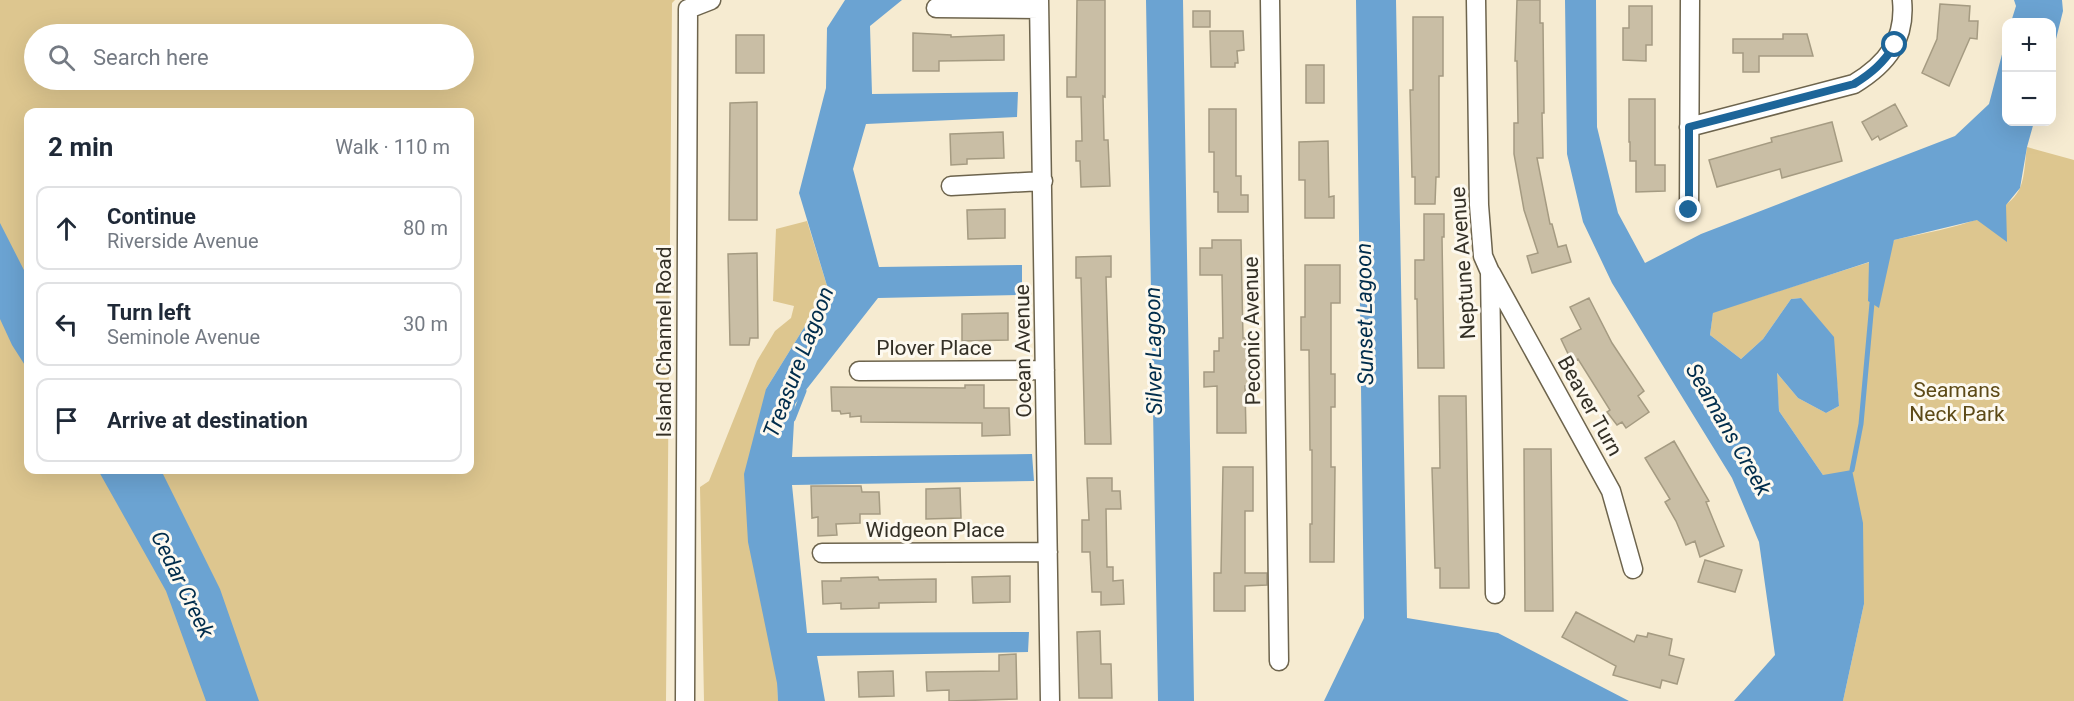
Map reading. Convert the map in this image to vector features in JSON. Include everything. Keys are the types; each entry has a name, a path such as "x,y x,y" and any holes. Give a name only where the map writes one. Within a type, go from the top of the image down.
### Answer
{"street":[{"name":"Island Channel Road","path":"685,701 688,9 711,0"},
{"name":"Peconic Avenue","path":"1270,0 1279,661"},
{"name":"Neptune Avenue","path":"1476,0 1479,205 1483,256 1490,272 1495,594"},
{"path":"1689,210 1690,0"},
{"path":"1689,127 1854,84 1873,73 1884,62 1895,45 1901,23 1902,0"},
{"path":"936,8 1039,4"},
{"name":"Ocean Avenue","path":"1039,4 1050,701"},
{"path":"951,186 1043,181"},
{"name":"Beaver Turn","path":"1490,272 1611,491 1633,569"},
{"name":"Plover Place","path":"859,371 1045,370"},
{"name":"Widgeon Place","path":"822,553 1048,552"}],"green space":[{"path":"0,0 675,0 672,3 666,701 0,701"},
{"name":"Seamans Neck Park","path":"2027,147 2074,160 2074,701 1843,701 1864,604 1823,475 1779,411 1776,372 1798,398 1826,413 1839,406 1833,337 1800,298 1791,299 1763,339 1741,359 1710,335 1713,312 1870,262 1868,300 1894,240 1964,224 1999,209 2012,200 2022,184"},
{"path":"807,221 828,289 766,389 778,701 704,701 700,487 709,481 757,361 775,331 791,318 794,306 773,301 776,229"}],"water":[{"path":"845,0 902,0 870,26 872,94 1018,92 1017,117 866,124 853,169 879,267 1022,265 1022,295 878,298 795,404 792,457 1032,454 1034,481 792,485 807,633 1029,632 1028,652 817,656 825,701 778,701 777,683 748,542 744,474 766,389 828,289 799,193 826,88 827,28"},
{"name":"Silver Lagoon","path":"1146,0 1183,0 1194,701 1158,701"},
{"name":"Sunset Lagoon","path":"1356,0 1396,0 1407,618 1498,633 1629,701 1324,701 1364,618"},
{"name":"Seamans Creek","path":"1565,0 1596,0 1597,127 1618,213 1645,263 1701,234 1955,136 1989,104 2002,54 2002,126 2033,126 2020,188 2006,205 2007,242 1977,220 1894,240 1879,308 1868,301 1869,262 1713,313 1710,335 1741,359 1763,339 1791,299 1801,298 1834,337 1839,406 1826,413 1798,398 1777,373 1779,411 1823,475 1852,470 1863,523 1864,604 1843,701 1734,701 1775,655 1759,542 1732,478 1612,283 1583,222 1567,154"},
{"path":"2014,0 2062,0 2063,11 2056,39 2056,18 2012,18 2016,6"},
{"path":"0,223 24,270 24,364 0,319"},
{"name":"Cedar Creek","path":"100,474 163,474 220,589 259,701 206,701 166,591"}],"building":[{"path":"1077,0 1105,0 1104,140 1108,140 1110,186 1081,187 1080,161 1076,161 1076,141 1082,141 1081,97 1067,97 1067,77 1076,77"},
{"path":"1517,0 1540,0 1540,23 1543,23 1544,113 1542,113 1543,158 1537,158 1550,224 1552,224 1558,247 1566,245 1571,262 1532,273 1527,256 1538,253 1524,210 1514,154 1514,123 1518,123 1517,61 1515,61"},
{"path":"1940,4 1970,6 1969,21 1978,21 1977,39 1970,38 1949,86 1922,73 1937,39"},
{"path":"1629,6 1652,6 1652,45 1646,45 1646,61 1623,60 1623,28 1629,28"},
{"path":"1193,11 1210,11 1210,27 1193,27"},
{"path":"1413,17 1443,17 1443,76 1439,76 1439,177 1436,177 1435,204 1415,204 1415,177 1412,177 1410,90 1413,90"},
{"path":"1210,31 1243,31 1244,50 1237,51 1238,63 1235,63 1235,67 1211,67"},
{"path":"913,33 951,35 951,37 1004,35 1004,60 939,61 939,71 913,71"},
{"path":"1783,34 1807,34 1813,56 1759,56 1759,72 1743,72 1743,53 1733,53 1733,39 1783,39"},
{"path":"736,35 764,35 764,73 736,73"},
{"path":"1306,65 1324,65 1324,103 1306,103"},
{"path":"1629,99 1655,99 1655,165 1665,165 1665,191 1636,192 1636,161 1630,161"},
{"path":"757,102 757,220 729,220 730,103"},
{"path":"1895,104 1907,126 1880,140 1878,136 1872,140 1862,122"},
{"path":"1209,109 1236,109 1236,176 1241,176 1241,195 1248,195 1248,212 1218,212 1218,192 1214,192 1214,152 1209,152"},
{"path":"1832,122 1842,161 1782,178 1780,169 1717,187 1709,160 1772,142 1771,138"},
{"path":"1003,132 1004,158 967,159 967,164 951,165 950,134"},
{"path":"1328,141 1329,197 1334,196 1334,218 1305,218 1305,180 1299,180 1299,142"},
{"path":"1005,209 1005,238 968,239 967,210"},
{"path":"1424,214 1444,214 1444,237 1442,237 1444,368 1418,368 1415,260 1424,260"},
{"path":"1212,240 1241,240 1243,338 1246,338 1246,351 1253,351 1253,386 1245,386 1246,433 1217,433 1217,386 1204,387 1204,372 1214,372 1214,351 1219,351 1219,338 1223,338 1222,275 1200,275 1200,248 1212,248"},
{"path":"757,253 758,338 750,338 749,345 730,345 728,254"},
{"path":"1111,256 1111,277 1106,277 1111,444 1085,444 1081,278 1076,278 1076,257"},
{"path":"1305,265 1340,265 1340,303 1331,303 1331,374 1335,374 1335,407 1331,407 1331,467 1335,467 1334,562 1310,562 1312,450 1310,450 1309,350 1301,350 1301,317 1305,317"},
{"path":"1589,298 1612,343 1644,391 1638,396 1649,412 1626,428 1622,422 1617,425 1607,412 1610,410 1578,359 1572,362 1561,339 1581,329 1570,307"},
{"path":"1008,313 1008,340 962,341 962,314"},
{"path":"965,385 984,385 984,408 1009,408 1010,435 982,436 982,423 861,422 861,416 850,417 850,413 841,414 840,411 832,411 831,387 965,388"},
{"path":"1439,396 1466,396 1469,588 1440,588 1440,568 1435,568 1432,468 1440,468"},
{"path":"1674,441 1709,501 1706,502 1724,546 1700,557 1695,541 1686,545 1665,502 1670,499 1645,458"},
{"path":"1524,449 1551,449 1553,611 1525,611"},
{"path":"1223,467 1253,467 1253,511 1245,511 1245,573 1267,573 1267,585 1245,586 1245,611 1214,611 1214,573 1221,573"},
{"path":"1087,478 1112,478 1112,491 1120,491 1121,509 1106,509 1107,567 1113,567 1113,581 1123,580 1124,604 1101,605 1101,592 1092,592 1090,552 1082,552 1082,520 1089,520"},
{"path":"811,486 861,486 862,492 879,492 880,514 860,514 860,523 836,524 837,535 818,536 818,517 812,518"},
{"path":"960,488 961,518 926,519 926,489"},
{"path":"1705,560 1742,570 1735,592 1698,582"},
{"path":"1010,576 1010,602 973,603 972,577"},
{"path":"878,577 879,580 936,579 936,602 879,603 879,608 841,609 841,603 823,604 822,581"},
{"path":"1576,612 1634,642 1637,635 1647,637 1648,633 1672,639 1669,655 1684,659 1677,684 1662,680 1660,688 1613,675 1616,666 1562,637"},
{"path":"1100,631 1101,664 1111,664 1112,698 1079,698 1077,632"},
{"path":"1016,654 1017,699 949,701 949,690 927,691 926,672 999,671 999,655"},
{"path":"893,671 894,696 859,697 858,672"}],"waterway":[{"path":"1852,470 1861,424 1872,303"},
{"name":"Treasure Lagoon","path":"793,419 804,391"}],"route":[{"path":"1689,210 1689,127 1854,84 1873,73 1884,62 1895,45"}]}
